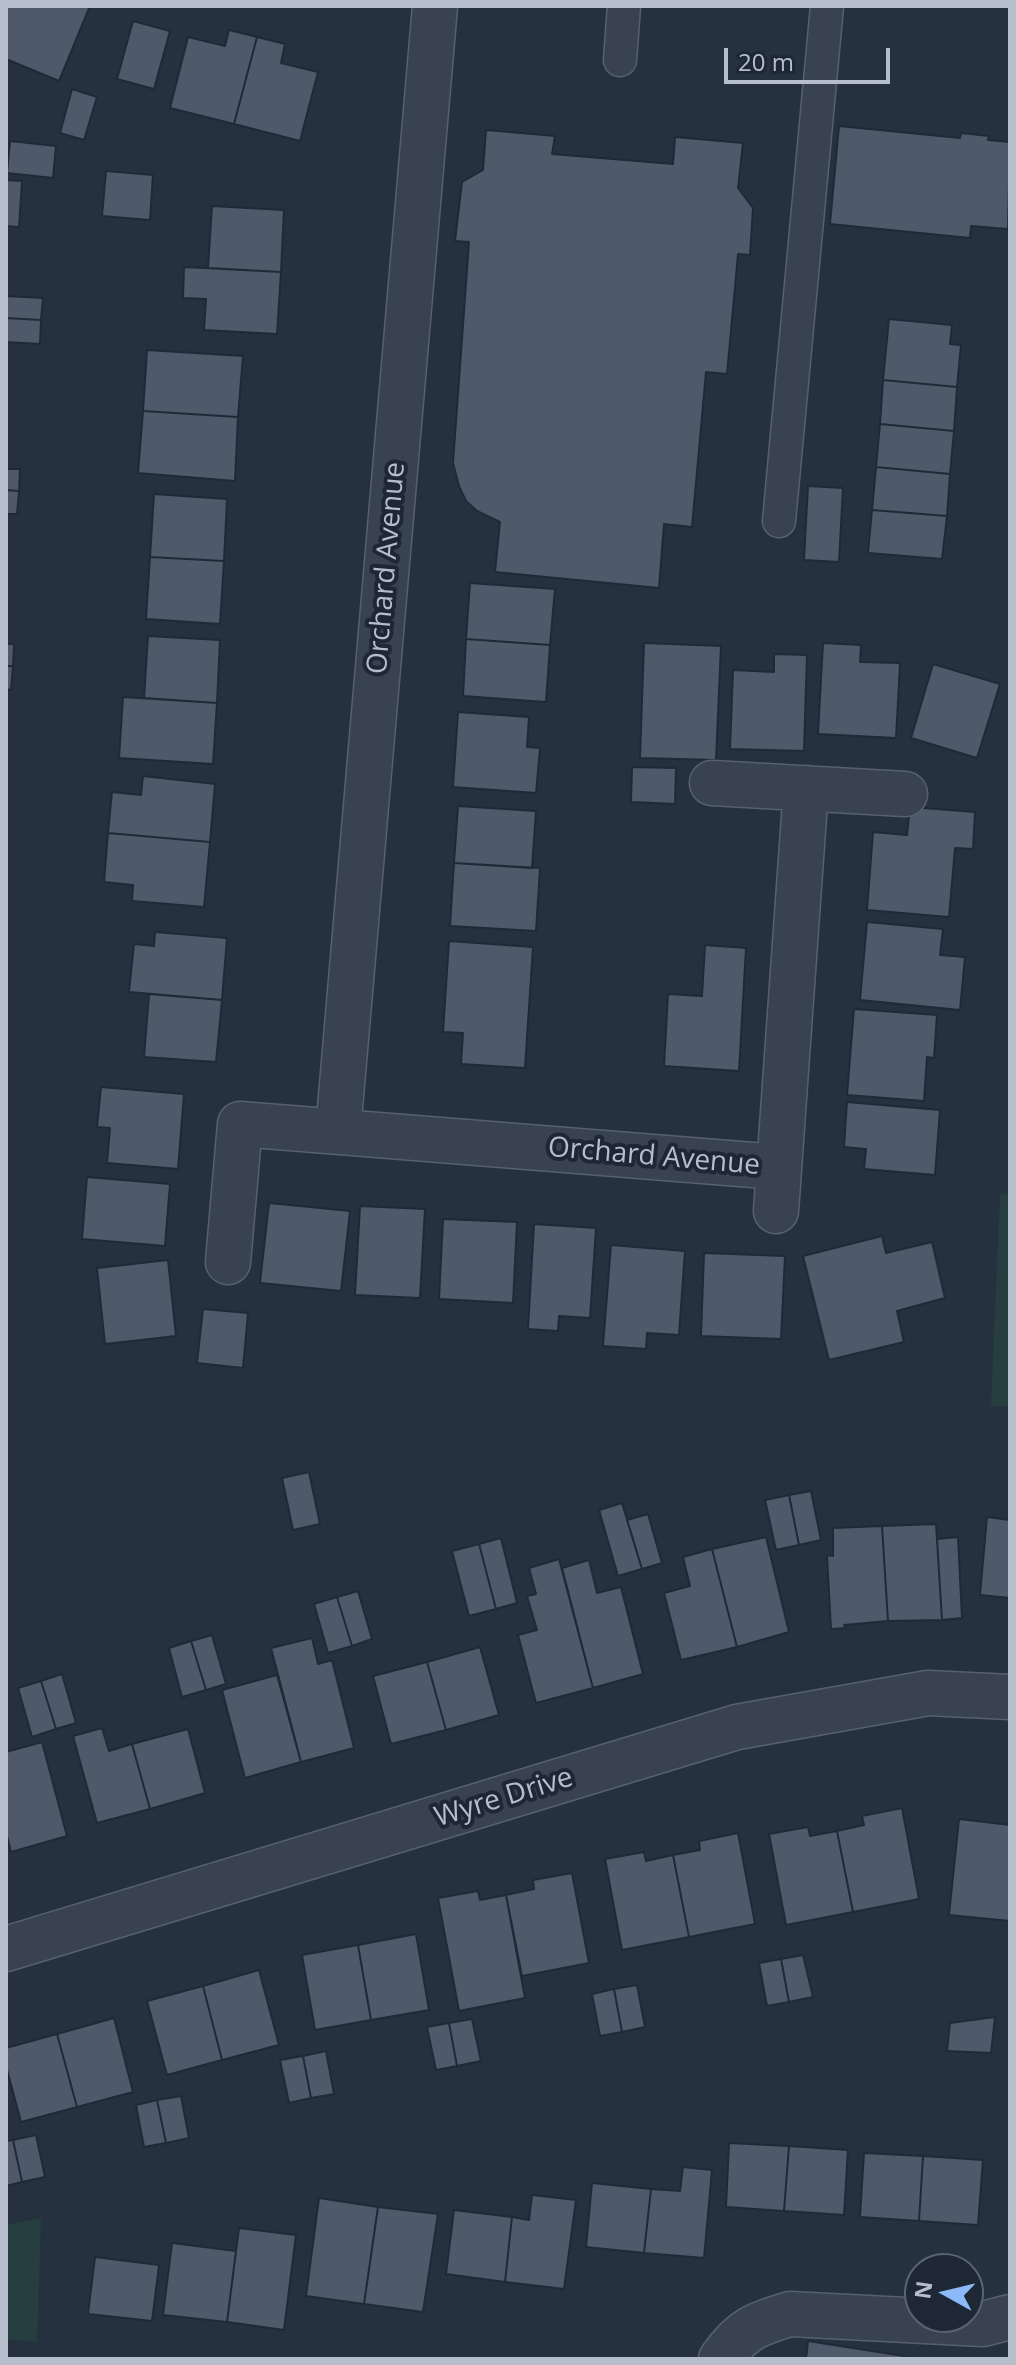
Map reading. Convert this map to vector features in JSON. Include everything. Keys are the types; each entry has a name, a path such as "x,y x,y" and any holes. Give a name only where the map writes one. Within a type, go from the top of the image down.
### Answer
{"street":[{"name":"Orchard Avenue","path":"338,1131 435,6"},
{"path":"712,783 905,794"},
{"name":"Orchard Avenue","path":"776,1211 806,788"},
{"name":"Orchard Avenue","path":"228,1262 240,1124 778,1167"},
{"name":"Wyre Drive","path":"6,1949 737,1727 928,1693 1010,1697"},
{"path":"721,2359 736,2338 761,2323 790,2314 983,2324 1010,2317"}],"lane":[{"path":"620,60 624,6"},
{"path":"779,521 827,6"}],"green space":[{"path":"1000,1194 1010,1195 1010,1406 991,1406"},
{"path":"41,2218 37,2342 6,2339 6,2225"}],"building":[{"path":"6,6 90,6 59,81 6,59"},
{"path":"133,21 170,31 154,89 117,79"},
{"path":"229,30 257,37 234,124 170,108 188,37 225,46"},
{"path":"257,37 285,44 281,63 318,72 300,141 234,124"},
{"path":"72,89 97,97 84,140 60,133"},
{"path":"839,126 960,138 961,133 1010,142 1008,229 971,226 970,238 830,224"},
{"path":"486,130 555,136 552,154 673,164 675,137 743,143 738,188 753,208 750,255 738,254 727,374 706,372 692,527 664,524 659,588 495,572 500,522 477,511 466,501 459,486 453,463 469,242 455,241 462,182 483,170"},
{"path":"10,141 56,146 53,178 7,173"},
{"path":"106,171 153,175 150,220 102,216"},
{"path":"6,180 22,181 19,227 6,226"},
{"path":"212,206 284,210 281,272 208,268"},
{"path":"184,267 281,272 277,334 204,330 206,299 183,298"},
{"path":"6,296 43,298 41,320 6,318"},
{"path":"6,318 41,320 40,344 6,342"},
{"path":"889,319 952,325 950,344 961,345 957,387 883,380"},
{"path":"147,350 243,356 238,417 143,411"},
{"path":"883,380 957,387 954,431 880,424"},
{"path":"143,411 238,417 235,481 138,473"},
{"path":"880,424 954,431 950,474 876,467"},
{"path":"876,467 950,474 947,516 872,510"},
{"path":"6,469 20,469 19,491 6,490"},
{"path":"808,486 843,488 839,562 804,560"},
{"path":"6,490 19,491 17,514 6,514"},
{"path":"154,494 227,499 224,561 150,557"},
{"path":"872,510 947,516 942,559 868,553"},
{"path":"150,557 224,561 220,624 146,619"},
{"path":"470,583 555,589 550,645 466,639"},
{"path":"148,636 220,640 217,703 144,698"},
{"path":"466,639 550,645 546,702 463,696"},
{"path":"644,643 721,646 716,760 640,758"},
{"path":"823,643 861,645 860,662 900,663 896,738 818,734"},
{"path":"6,644 14,644 13,666 6,666"},
{"path":"774,654 807,655 804,751 730,749 733,670 774,672"},
{"path":"933,664 1000,684 977,758 911,738"},
{"path":"6,666 13,666 11,690 6,689"},
{"path":"123,697 217,703 213,764 119,758"},
{"path":"458,712 529,717 527,747 540,748 536,793 453,787"},
{"path":"632,767 676,768 675,804 631,802"},
{"path":"143,776 215,784 210,842 108,833 112,792 141,795"},
{"path":"458,806 536,811 532,868 454,863"},
{"path":"910,807 975,812 973,849 955,848 949,917 867,910 873,832 907,835"},
{"path":"108,833 210,842 204,907 132,901 133,885 104,882"},
{"path":"454,863 540,868 536,931 450,926"},
{"path":"867,922 943,929 940,955 965,957 960,1010 860,1000"},
{"path":"155,932 227,938 222,1000 129,992 134,944 154,946"},
{"path":"449,941 533,947 525,1068 461,1064 463,1033 443,1032"},
{"path":"705,945 746,948 739,1071 664,1066 668,994 702,996"},
{"path":"149,994 222,1000 216,1062 144,1057"},
{"path":"854,1009 937,1015 934,1058 927,1057 924,1101 847,1095"},
{"path":"101,1087 184,1094 178,1169 107,1163 110,1128 97,1127"},
{"path":"847,1102 940,1110 935,1175 864,1169 866,1149 844,1147"},
{"path":"87,1177 170,1184 165,1246 82,1239"},
{"path":"269,1203 350,1211 341,1291 260,1283"},
{"path":"360,1206 425,1209 420,1298 355,1295"},
{"path":"443,1219 517,1222 513,1303 439,1299"},
{"path":"534,1224 596,1228 590,1318 559,1316 558,1331 528,1329"},
{"path":"882,1236 886,1253 932,1242 945,1298 897,1311 904,1342 829,1360 803,1256"},
{"path":"611,1245 685,1251 679,1335 647,1333 646,1349 603,1346"},
{"path":"704,1253 785,1256 781,1339 701,1336"},
{"path":"168,1260 176,1336 105,1344 97,1268"},
{"path":"203,1309 248,1313 243,1368 197,1363"},
{"path":"309,1472 320,1524 293,1530 282,1478"},
{"path":"811,1491 821,1540 799,1545 789,1495"},
{"path":"789,1495 799,1545 776,1550 765,1500"},
{"path":"622,1503 642,1569 618,1576 599,1510"},
{"path":"648,1514 662,1563 642,1569 627,1520"},
{"path":"987,1517 1010,1520 1010,1598 980,1595"},
{"path":"936,1524 942,1620 888,1621 882,1526"},
{"path":"882,1526 888,1621 831,1629 827,1555 833,1556 833,1528"},
{"path":"766,1537 789,1632 737,1647 712,1549"},
{"path":"958,1537 962,1618 942,1620 937,1539"},
{"path":"501,1538 517,1603 496,1609 479,1544"},
{"path":"479,1544 496,1609 469,1616 452,1551"},
{"path":"712,1549 737,1647 681,1660 664,1593 690,1586 683,1557"},
{"path":"559,1559 593,1688 536,1703 518,1635 537,1630 527,1596 536,1594 529,1568"},
{"path":"589,1560 597,1593 621,1587 643,1674 593,1688 562,1568"},
{"path":"358,1591 372,1639 352,1646 337,1597"},
{"path":"337,1597 352,1646 328,1653 314,1604"},
{"path":"212,1635 226,1684 206,1690 191,1641"},
{"path":"312,1638 318,1664 332,1660 354,1748 301,1762 271,1648"},
{"path":"191,1641 206,1690 182,1697 169,1648"},
{"path":"480,1647 499,1715 446,1730 427,1662"},
{"path":"427,1662 446,1730 391,1744 373,1676"},
{"path":"62,1674 76,1723 56,1729 41,1681"},
{"path":"277,1675 301,1762 245,1778 222,1690"},
{"path":"41,1681 56,1729 32,1737 18,1688"},
{"path":"102,1728 109,1751 132,1744 150,1809 97,1823 73,1736"},
{"path":"188,1729 205,1793 150,1809 132,1744"},
{"path":"42,1742 67,1836 11,1852 6,1832 6,1752"},
{"path":"902,1808 919,1899 853,1912 837,1831 864,1825 862,1816"},
{"path":"959,1819 1010,1825 1010,1921 949,1915"},
{"path":"808,1827 810,1836 837,1831 853,1912 786,1925 769,1834"},
{"path":"738,1833 755,1924 689,1937 673,1855 700,1850 699,1841"},
{"path":"644,1852 646,1861 673,1855 689,1937 622,1950 605,1859"},
{"path":"572,1873 589,1963 522,1976 506,1895 534,1889 533,1880"},
{"path":"478,1891 480,1900 506,1895 525,1998 459,2011 438,1898"},
{"path":"416,1934 429,2010 371,2020 358,1945"},
{"path":"358,1945 371,2020 315,2030 302,1955"},
{"path":"803,1955 813,1997 789,2002 781,1959"},
{"path":"781,1959 789,2002 767,2006 759,1963"},
{"path":"259,1970 279,2045 222,2060 203,1986"},
{"path":"637,1985 645,2027 622,2032 614,1989"},
{"path":"203,1986 222,2060 167,2075 147,2001"},
{"path":"614,1989 622,2032 600,2036 592,1994"},
{"path":"995,2017 991,2053 947,2051 950,2023"},
{"path":"114,2018 133,2092 77,2107 57,2034"},
{"path":"472,2019 481,2061 457,2066 449,2023"},
{"path":"449,2023 457,2066 436,2070 427,2027"},
{"path":"57,2034 77,2107 21,2122 6,2066 6,2048"},
{"path":"326,2051 334,2094 311,2098 303,2056"},
{"path":"303,2056 311,2098 289,2103 280,2060"},
{"path":"181,2096 189,2138 166,2143 157,2100"},
{"path":"157,2100 166,2143 144,2147 136,2105"},
{"path":"36,2135 45,2177 22,2182 13,2140"},
{"path":"13,2140 22,2182 6,2186 6,2141"},
{"path":"729,2143 789,2146 784,2211 726,2207"},
{"path":"789,2146 848,2150 844,2215 784,2211"},
{"path":"864,2153 923,2156 919,2221 860,2217"},
{"path":"923,2156 983,2160 978,2225 919,2221"},
{"path":"683,2167 712,2170 704,2258 644,2253 651,2189 680,2191"},
{"path":"592,2183 651,2189 644,2253 586,2247"},
{"path":"532,2195 576,2200 564,2289 505,2282 512,2217 529,2220"},
{"path":"319,2198 378,2207 364,2304 306,2296"},
{"path":"378,2207 438,2214 423,2312 364,2304"},
{"path":"454,2210 512,2217 505,2282 446,2274"},
{"path":"239,2228 296,2235 284,2330 227,2322"},
{"path":"172,2243 236,2251 227,2322 163,2315"},
{"path":"95,2257 159,2265 152,2321 88,2314"},
{"path":"808,2341 904,2356 903,2359 806,2359"}]}
